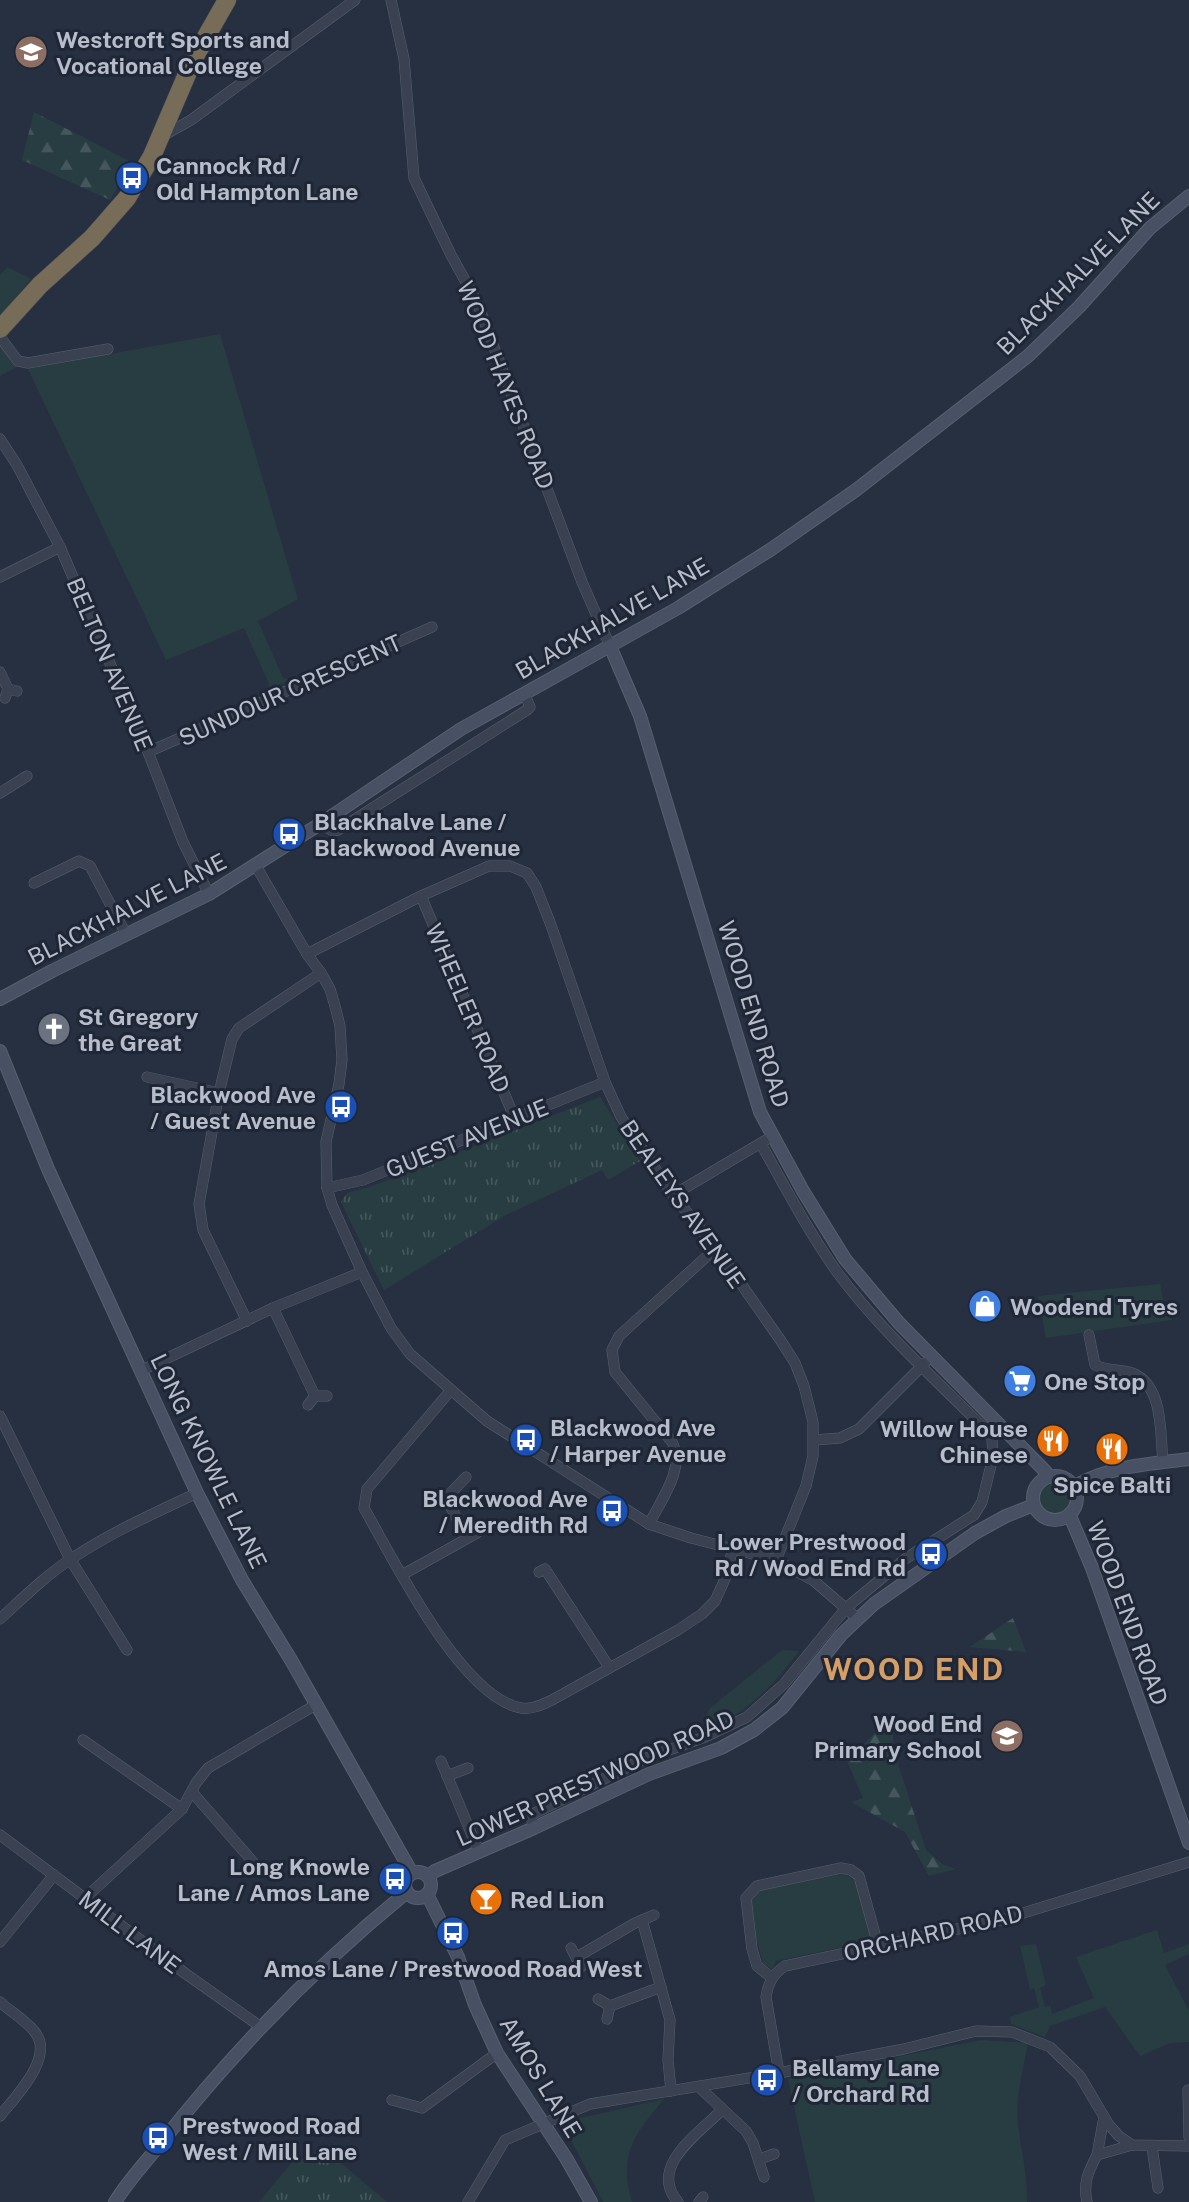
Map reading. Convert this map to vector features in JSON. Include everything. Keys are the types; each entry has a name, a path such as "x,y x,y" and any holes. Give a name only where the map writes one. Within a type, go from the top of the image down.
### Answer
{"highway":[{"path":"0,329 40,285 108,222 141,176 161,138 194,58 227,0"}],"main road":[{"name":"BLACKHALVE LANE","path":"0,999 209,894 320,824 431,748 678,608 782,542 965,407 1051,335 1150,228 1189,196"},
{"name":"WOOD END ROAD","path":"610,646 640,716 760,1112 810,1203 845,1259 873,1295 1048,1477"},
{"name":"LONG KNOWLE LANE","path":"0,1051 48,1169 197,1493 242,1580 317,1704 412,1873"},
{"path":"1075,1486 1086,1479 1115,1469 1189,1459"},
{"path":"1048,1477 1065,1478 1075,1486 1078,1500 1070,1516 1062,1520 1049,1520 1038,1512 1034,1505 1035,1489 1048,1477"},
{"name":"LOWER PRESTWOOD ROAD","path":"428,1877 435,1871 649,1774 721,1748 754,1730 795,1693 857,1618 874,1604 967,1537 1006,1516 1034,1505"},
{"name":"WOOD END ROAD","path":"1070,1516 1093,1572 1189,1843"},
{"path":"420,1872 428,1877 430,1887 427,1894 417,1897 407,1892 406,1880 412,1873 420,1872"},
{"path":"115,2202 189,2107 261,2027 338,1950 407,1892"},
{"name":"AMOS LANE","path":"427,1894 458,1957 475,2005 497,2053 566,2158 591,2202"}],"street":[{"path":"335,0 343,10"},
{"path":"161,138 191,120 355,0"},
{"name":"WOOD HAYES ROAD","path":"391,0 404,59 414,178 450,255 477,302 582,582 610,646"},
{"path":"0,337 18,360 28,363 108,349"},
{"name":"BELTON AVENUE","path":"0,439 17,465 60,548 148,752 183,842 209,894"},
{"path":"0,577 60,548"},
{"name":"SUNDOUR CRESCENT","path":"148,752 432,627"},
{"path":"0,672 10,693"},
{"path":"320,824 333,831 338,830 527,710 530,707 524,693"},
{"path":"0,793 27,776"},
{"path":"34,883 79,861 90,866 125,934"},
{"path":"256,866 330,989 342,1050 339,1084 326,1142 327,1188 336,1216 362,1272 391,1328 410,1354 487,1422 649,1524 776,1560 814,1581 857,1618"},
{"name":"BEALEYS AVENUE","path":"307,954 421,896 489,866 510,866 527,873 536,887 551,925 605,1082 621,1117 673,1195 716,1248 795,1363 811,1411 814,1440 806,1486 776,1560"},
{"name":"WHEELER ROAD","path":"421,896 515,1119"},
{"path":"247,1321 203,1230 200,1204 219,1093 232,1039 239,1027 321,973"},
{"path":"147,1077 219,1093"},
{"name":"GUEST AVENUE","path":"327,1188 363,1180 605,1082"},
{"path":"673,1195 773,1136"},
{"path":"534,1828 531,1820 533,1814 644,1759 705,1737 747,1717 784,1684 846,1608 905,1559 938,1536 967,1521 982,1502 993,1457 992,1439 884,1328 838,1272 805,1223 761,1144"},
{"path":"649,1524 671,1480 677,1456 671,1442 615,1372 612,1350 619,1336 716,1248"},
{"path":"140,1371 273,1308 362,1272"},
{"path":"273,1308 311,1401 327,1396"},
{"path":"1089,1335 1095,1365 1135,1374 1141,1377 1152,1391 1163,1462"},
{"path":"814,1440 840,1438 859,1429 932,1356"},
{"path":"451,1390 366,1489 364,1508 435,1631 498,1700 523,1709 536,1707 678,1630 702,1614 715,1601 725,1579 733,1548"},
{"path":"0,1416 70,1559 127,1650"},
{"path":"402,1575 472,1536 446,1498 467,1477"},
{"path":"0,1619 41,1581 70,1559 136,1522 197,1493"},
{"path":"539,1572 545,1569 609,1667"},
{"path":"85,1898 182,1809 208,1768 317,1704"},
{"path":"83,1740 182,1809"},
{"path":"441,1761 479,1852"},
{"path":"447,1776 468,1768"},
{"path":"192,1792 253,1862"},
{"name":"MILL LANE","path":"0,1835 186,1975 261,2027"},
{"name":"ORCHARD ROAD","path":"772,1978 785,1966 1004,1919 1189,1862"},
{"path":"779,2073 766,1997 772,1978 758,1966 752,1949 746,1898 757,1886 841,1868 851,1870 859,1876 878,1945"},
{"path":"0,1942 54,1875"},
{"path":"576,1957 654,1914"},
{"path":"642,1920 670,2020 668,2060 671,2091"},
{"path":"610,2006 661,1987"},
{"path":"598,1999 610,2006"},
{"path":"0,2003 35,2032 42,2048 41,2060 0,2116"},
{"path":"607,2019 610,2006"},
{"path":"468,2202 505,2140 590,2104 779,2073 904,2049 975,2031 1012,2032 1050,2047 1080,2076 1104,2117 1119,2136 1132,2145"},
{"path":"392,2100 422,2108 497,2053"},
{"path":"699,2087 746,2131 764,2177"},
{"path":"1185,2090 1189,2137"},
{"path":"678,2202 668,2184 672,2163 681,2150 722,2110"},
{"path":"1087,2202 1084,2189 1086,2177 1097,2155 1104,2117"},
{"path":"1097,2155 1132,2145 1189,2146"},
{"path":"1152,2147 1158,2188"},
{"path":"759,2159 775,2154"}],"green space":[{"path":"34,112 133,163 110,200 22,160"},
{"path":"7,267 31,279 0,317 0,275"},
{"path":"220,334 298,599 258,621 283,678 290,680 267,690 269,684 244,628 166,660 28,369"},
{"path":"0,345 17,367 0,376"},
{"path":"600,1097 640,1161 608,1180 602,1170 504,1216 384,1290 341,1202 347,1193 373,1186"},
{"path":"1160,1284 1164,1303 1172,1320 1046,1338 1038,1296"},
{"path":"1056,1481 1068,1486 1073,1498 1068,1510 1056,1515 1044,1510 1039,1498 1044,1486"},
{"path":"1013,1618 1026,1652 970,1647"},
{"path":"782,1650 799,1651 768,1688 747,1707 706,1732 702,1730 709,1709"},
{"path":"897,1711 893,1733 894,1752 926,1850 942,1864 956,1869 929,1876 905,1832 851,1802 863,1798 847,1761"},
{"path":"843,1874 856,1883 870,1935 867,1942 776,1961 772,1969 763,1964 751,1901 760,1890"},
{"path":"1157,1930 1164,1953 1189,1944 1189,1954 1165,1965 1189,2011 1189,2042 1170,2043 1140,2056 1105,2007 1050,2026 1045,2037 1011,2024 1010,2017 1039,2007 1034,1988 1030,1989 1020,1946 1036,1944 1046,1985 1040,1988 1045,2007 1051,2006 1052,2014 1094,1998 1076,1957"},
{"path":"981,2040 1028,2043 1017,2115 1027,2202 815,2202 788,2079"},
{"path":"664,2099 637,2135 628,2158 628,2185 632,2202 603,2202 564,2126 577,2119"},
{"path":"295,2159 337,2160 387,2202 259,2202"}],"place":[{"name":"Westcroft Sports and Vocational College","path":"31,52"},
{"name":"Cannock Rd / Old Hampton Lane","path":"132,178"},
{"name":"Blackhalve Lane / Blackwood Avenue","path":"289,834"},
{"name":"St Gregory the Great","path":"54,1029"},
{"name":"Blackwood Ave / Guest Avenue","path":"341,1107"},
{"name":"Woodend Tyres","path":"985,1306"},
{"name":"One Stop","path":"1020,1381"},
{"name":"Blackwood Ave / Harper Avenue","path":"526,1440"},
{"name":"Willow House Chinese","path":"1053,1441"},
{"name":"Spice Balti","path":"1112,1449"},
{"name":"Blackwood Ave / Meredith Rd","path":"612,1511"},
{"name":"Lower Prestwood Rd / Wood End Rd","path":"931,1554"},
{"name":"Wood End Primary School","path":"1007,1736"},
{"name":"Long Knowle Lane / Amos Lane","path":"395,1879"},
{"name":"Red Lion","path":"486,1899"},
{"name":"Amos Lane / Prestwood Road West","path":"453,1933"},
{"name":"Bellamy Lane / Orchard Rd","path":"767,2080"},
{"name":"Prestwood Road West / Mill Lane","path":"158,2138"}],"district":[{"name":"WOOD END","path":"914,1669"}]}
